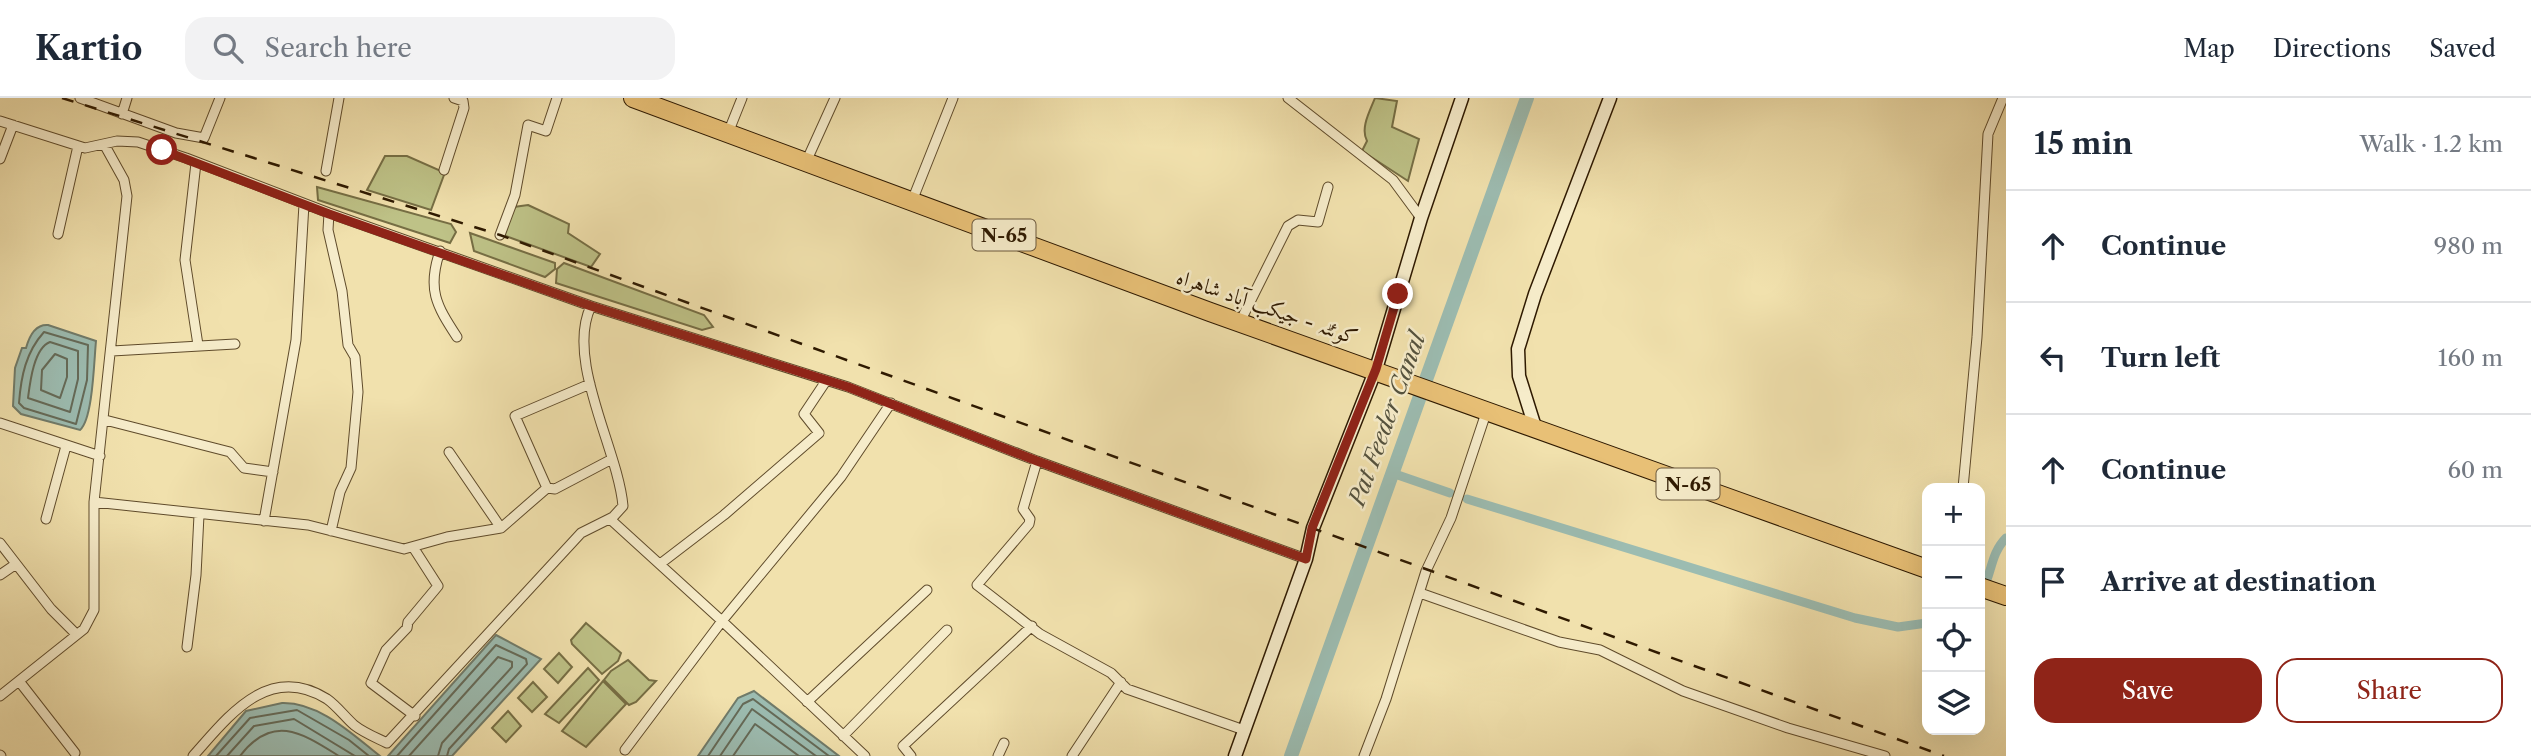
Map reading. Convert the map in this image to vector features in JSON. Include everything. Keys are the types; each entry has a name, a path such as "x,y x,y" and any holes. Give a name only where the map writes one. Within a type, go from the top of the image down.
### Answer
{"highway":[{"name":"کوئٹہ - جیکب آباد شاہراہ","path":"633,98 1240,322 1922,567"},
{"path":"1985,589 2006,596"}],"street":[{"path":"80,98 176,133 204,138 220,98"},
{"path":"122,114 127,98"},
{"path":"326,170 339,98"},
{"path":"444,170 464,108 463,101 454,98"},
{"path":"500,235 515,195 528,125 546,131 557,98"},
{"path":"728,133 742,98"},
{"path":"806,162 835,98"},
{"path":"912,201 953,98"},
{"path":"1288,98 1393,180 1421,218"},
{"path":"1235,756 1306,559 1312,528 1376,369 1421,218 1462,98"},
{"path":"1535,427 1519,376 1518,349 1535,294 1610,98"},
{"path":"1963,483 1977,337 1988,134 2002,116 2003,98"},
{"path":"0,121 85,148 138,142 329,214 591,306 891,403 1037,461 1306,559"},
{"path":"0,159 13,125"},
{"path":"0,696 84,629 94,610 94,502 105,420 127,196 124,180 104,144"},
{"path":"58,234 78,146"},
{"path":"196,163 185,260 198,345"},
{"path":"1240,322 1288,226 1298,220 1318,222 1328,187"},
{"path":"264,521 296,340 304,204"},
{"path":"329,214 328,230 342,291 348,345 355,357 358,392 351,468 340,492 331,531"},
{"path":"440,251 432,273 434,295 457,337"},
{"path":"193,756 252,695 281,688 302,688 328,700 356,727 387,743 415,716 581,533 610,519 623,506 590,384 584,320 591,306"},
{"path":"112,351 234,344"},
{"path":"660,565 724,515 819,433 804,414 827,381"},
{"path":"547,488 515,416 590,384"},
{"path":"625,750 722,621 833,487 891,403"},
{"path":"1364,756 1386,699 1420,593 1451,518 1487,410"},
{"path":"105,420 230,452 243,468 273,472"},
{"path":"0,423 100,456"},
{"path":"46,519 66,446"},
{"path":"449,452 501,528"},
{"path":"94,502 308,525 404,549 447,537 501,528 547,488 555,489 612,459"},
{"path":"1037,461 1023,509 1030,519 1029,524 977,585 1048,639 1111,673 1127,689 1244,730"},
{"path":"187,647 196,575 199,515"},
{"path":"610,519 865,756"},
{"path":"0,543 75,634"},
{"path":"413,547 438,586 408,622 407,628 386,650 371,683 415,716"},
{"path":"0,575 16,564"},
{"path":"807,702 927,590"},
{"path":"1420,593 1559,642 1600,650 1683,691 1788,727 1885,756"},
{"path":"911,756 903,746 1032,626"},
{"path":"843,736 947,630"},
{"path":"19,681 75,753"},
{"path":"1072,756 1121,682"},
{"path":"998,756 1004,743"}],"green space":[{"path":"1375,98 1397,101 1392,127 1419,139 1408,181 1362,151 1367,141 1366,120"},
{"path":"385,156 407,156 441,171 444,175 431,210 367,190"},
{"path":"317,187 451,224 456,232 450,243 318,200"},
{"path":"528,205 569,224 568,233 600,254 591,267 503,235 514,207"},
{"path":"470,233 555,263 555,269 545,277 474,251"},
{"path":"564,263 704,315 713,327 702,330 556,283 557,269"},
{"path":"586,623 621,653 618,661 602,674 572,644 571,640"},
{"path":"559,653 572,667 558,683 544,669"},
{"path":"628,660 649,680 656,681 636,702 629,705 604,680 611,671"},
{"path":"588,668 599,680 559,723 545,714"},
{"path":"603,681 626,704 586,747 562,731"},
{"path":"533,682 547,697 532,712 518,698"},
{"path":"508,711 521,726 506,742 492,728"}],"water":[{"path":"48,325 96,341 88,414 80,430 21,414 13,406 15,368 22,348 26,348 36,329"},
{"path":"496,635 541,659 452,756 388,756"},
{"path":"754,691 839,756 698,756 738,698"},
{"path":"282,703 296,704 322,714 380,756 208,756 246,711"}],"waterway":[{"name":"Pat Feeder Canal","path":"1291,756 1527,98"},
{"path":"1392,473 1450,493"},
{"path":"1467,499 1855,618 1898,627 1922,624"},
{"path":"1985,585 1997,550 2006,538"}],"railway":[{"path":"62,98 500,235 1944,756"}],"route":[{"path":"162,150 329,214 591,306 848,387 1037,461 1306,559 1312,528 1376,369 1398,294"}]}
